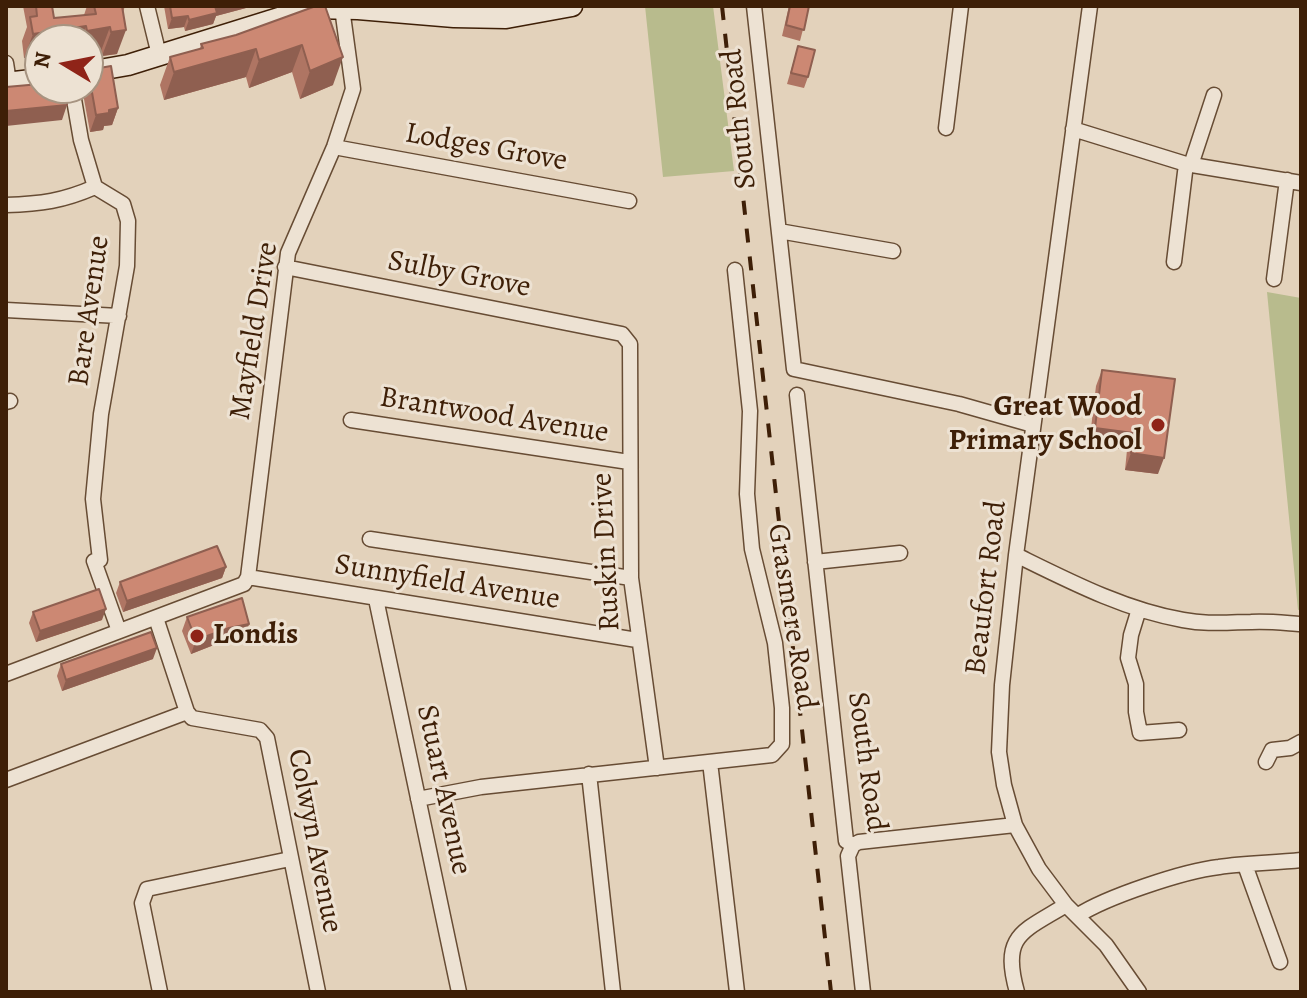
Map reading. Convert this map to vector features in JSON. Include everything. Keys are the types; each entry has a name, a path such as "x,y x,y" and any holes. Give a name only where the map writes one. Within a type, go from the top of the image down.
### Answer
{"main road":[{"path":"104,69 128,65 311,8 506,18 564,7"}],"street":[{"path":"147,6 159,55"},
{"name":"South Road","path":"754,6 794,369 959,404 1033,425"},
{"path":"946,128 961,6"},
{"name":"Beaufort Road","path":"1090,6 1016,555 1002,685 999,752 1015,825 1039,869 1072,911 1106,945 1139,992"},
{"name":"Mayfield Drive","path":"248,577 285,267 288,253 334,147 353,89 353,8"},
{"path":"1174,262 1188,165 1214,95"},
{"path":"6,205 56,201 95,187 81,140 75,104"},
{"path":"1073,129 1188,165 1294,182 1274,279"},
{"name":"Lodges Grove","path":"334,147 629,201"},
{"name":"Bare Avenue","path":"95,187 123,204 128,221 127,266 101,414 93,499 97,561 119,631"},
{"path":"779,231 893,251"},
{"name":"Sulby Grove","path":"285,267 622,334"},
{"name":"Grasmere Road","path":"418,799 481,787 772,755 782,744 782,708 775,643 752,549 747,494 750,411 735,270"},
{"path":"6,310 119,316"},
{"name":"Ruskin Drive","path":"622,334 630,344 631,578 637,640 657,768"},
{"name":"South Road","path":"797,395 846,841 853,845 848,856 863,992"},
{"name":"Brantwood Avenue","path":"351,420 629,462"},
{"path":"370,539 631,578"},
{"path":"815,562 900,553"},
{"path":"1016,555 1066,580 1139,609 1183,620 1225,625 1250,622 1301,624"},
{"path":"6,674 244,584 248,577"},
{"name":"Sunnyfield Avenue","path":"248,577 637,640"},
{"name":"Stuart Avenue","path":"376,599 459,992"},
{"path":"1139,609 1128,658 1136,684 1140,733 1179,730"},
{"path":"6,780 187,712 156,618"},
{"name":"Colwyn Avenue","path":"187,712 192,718 260,730 267,738 318,992"},
{"path":"1268,750 1290,748 1301,742"},
{"path":"710,762 737,992"},
{"path":"589,774 613,992"},
{"path":"853,845 1015,825"},
{"path":"160,992 142,903 147,889 290,859"},
{"path":"1017,992 1010,968 1010,952 1022,933 1072,911 1196,872 1301,860"},
{"path":"1245,865 1280,962"}],"green space":[{"path":"645,6 713,6 734,171 663,177"},
{"path":"1267,292 1301,298 1301,609 1298,610"}],"building":[{"path":"36,6 52,6 54,18 96,14 94,6 122,6 126,30 111,32 110,27 104,28 104,24 31,24 30,17 37,16"},
{"path":"170,6 215,6 217,13 189,20 188,16 172,18"},
{"path":"316,6 325,6 343,57 310,71 302,45 259,60 256,49 174,72 170,57"},
{"path":"790,6 809,6 804,30 786,25"},
{"path":"798,46 815,50 808,77 791,73"},
{"path":"111,66 118,108 96,115 94,104 104,104 104,67"},
{"path":"24,85 24,104 67,105 6,111 6,87"},
{"path":"1102,370 1175,379 1164,458 1131,453 1133,433 1095,428"},
{"path":"217,546 226,567 127,601 120,582"},
{"path":"99,589 106,609 40,631 33,612"},
{"path":"242,598 249,624 196,640 187,617"},
{"path":"151,632 157,648 66,680 61,664"}],"railway":[{"path":"722,6 831,992"}],"place":[{"name":"Great Wood Primary School","path":"1158,425"},
{"name":"Londis","path":"197,636"}]}
